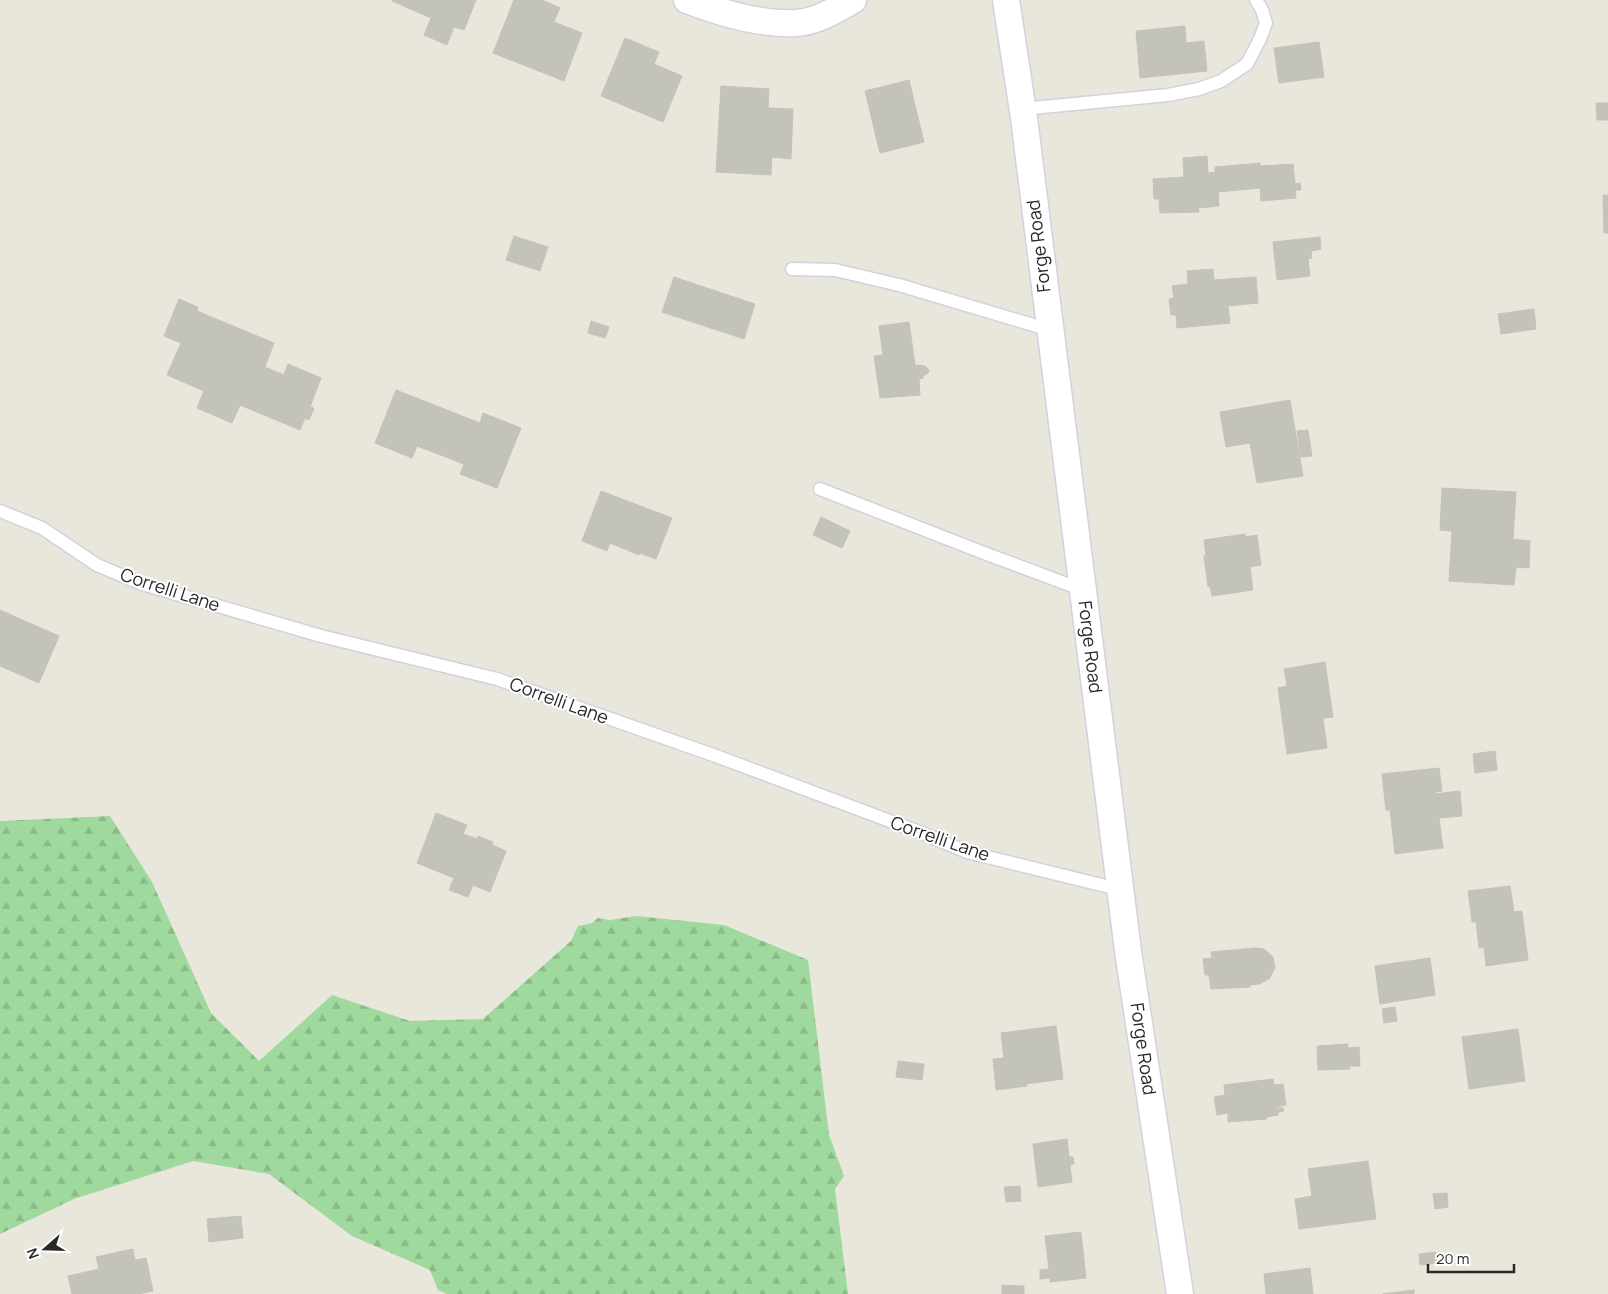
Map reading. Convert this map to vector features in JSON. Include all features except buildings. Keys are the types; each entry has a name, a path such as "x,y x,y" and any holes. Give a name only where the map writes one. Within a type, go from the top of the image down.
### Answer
{"street":[{"path":"688,0 712,10 764,22 797,23 828,14 853,0"},
{"name":"Forge Road","path":"1008,0 1130,961 1180,1294"}],"lane":[{"path":"1022,109 1168,95 1199,89 1221,81 1247,64 1260,39 1266,23 1262,10 1256,0"},
{"path":"792,268 835,270 899,285 1050,330"},
{"path":"820,489 984,554 1083,590"},
{"name":"Correlli Lane","path":"0,511 42,528 97,565 142,584 321,636 497,678 922,832 967,852 1122,890"}],"green space":[{"path":"110,816 152,882 211,1013 259,1061 332,995 410,1021 483,1019 571,941 578,926 592,923 598,918 610,920 636,916 724,925 808,960 829,1135 844,1176 835,1189 848,1294 447,1294 438,1290 430,1270 352,1236 269,1174 193,1161 74,1199 0,1234 0,821"}]}
